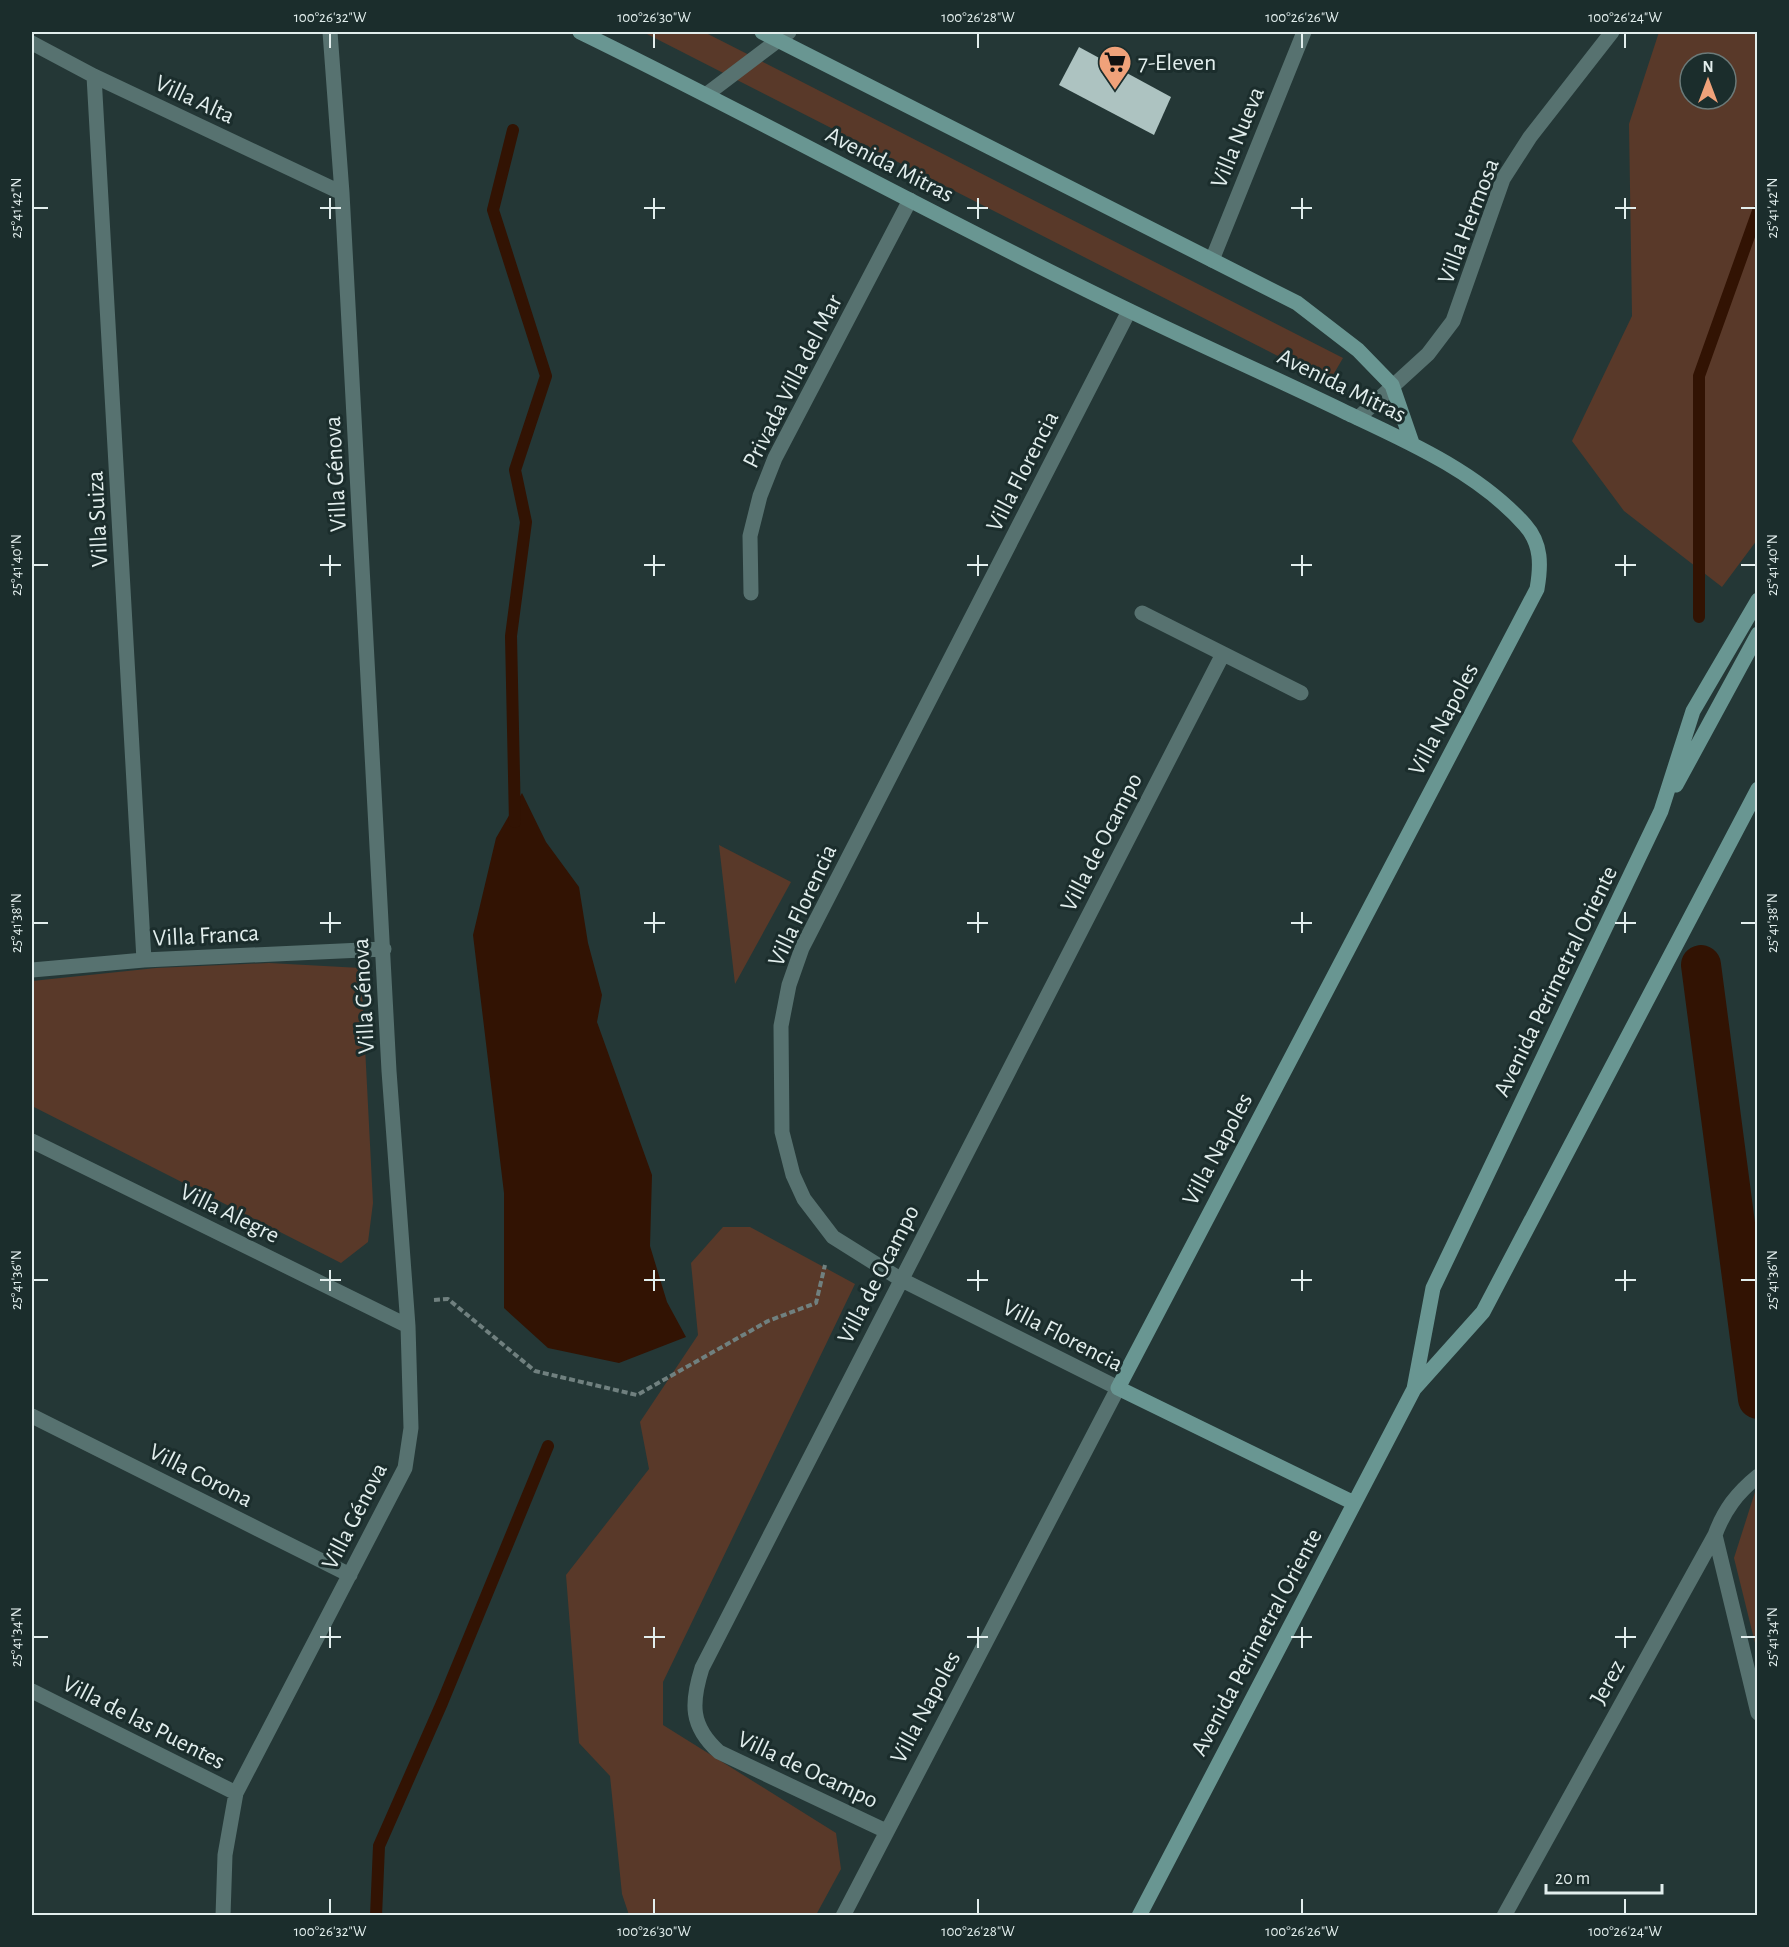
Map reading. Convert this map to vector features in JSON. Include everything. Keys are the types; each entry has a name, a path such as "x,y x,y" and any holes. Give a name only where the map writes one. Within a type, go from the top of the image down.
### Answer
{"street":[{"name":"Villa Génova","path":"224,1916 225,1855 236,1793 405,1468 411,1428 408,1326 384,949 342,193 330,32"},
{"name":"Avenida Mitras","path":"580,32 707,94 1130,311 1412,444"},
{"name":"Avenida Mitras","path":"762,32 784,36 1297,303 1358,350 1392,385 1412,444"},
{"name":"Villa Nueva","path":"1212,260 1304,32"},
{"name":"Villa Hermosa","path":"1358,418 1428,354 1453,321 1503,179 1530,137 1612,32"},
{"path":"707,94 784,36"},
{"name":"Villa Alta","path":"32,43 94,76 342,193"},
{"name":"Villa Suiza","path":"94,76 144,960"},
{"name":"Privada Villa del Mar","path":"751,593 750,536 760,496 775,458 910,200"},
{"name":"Villa Florencia","path":"1130,311 802,948 789,985 781,1026 782,1132 793,1175 804,1199 833,1237 900,1279 1354,1503"},
{"name":"Villa Napoles","path":"843,1916 1537,589 1541,565 1536,541 1526,525 1483,487 1412,444"},
{"name":"Avenida Perimetral Oriente","path":"1414,1389 1433,1288 1661,811 1693,711 1758,600"},
{"path":"1142,613 1301,693"},
{"path":"1661,811 1758,634"},
{"name":"Villa de Ocampo","path":"886,1831 719,1752 705,1739 696,1720 694,1694 702,1668 1223,654"},
{"name":"Avenida Perimetral Oriente","path":"1139,1916 1414,1389 1483,1312 1758,789"},
{"name":"Villa Franca","path":"32,970 144,960 384,949"},
{"name":"Villa Alegre","path":"32,1141 408,1326"},
{"name":"Villa Corona","path":"32,1416 350,1575"},
{"name":"Jerez","path":"1504,1916 1714,1535 1723,1514 1738,1493 1758,1476"},
{"path":"1714,1535 1758,1713"},
{"name":"Villa de las Puentes","path":"32,1691 236,1793"}],"path":[{"path":"406,1303 448,1299 534,1371 637,1395 768,1321 816,1303 833,1237"}],"shaded area":[{"path":"643,32 704,32 1343,358 1329,382"},
{"path":"1659,32 1757,32 1757,540 1722,587 1624,511 1572,441 1632,316 1629,124"},
{"path":"522,793 546,842 579,887 588,943 602,995 597,1022 652,1175 650,1246 667,1302 686,1337 619,1363 548,1348 504,1308 504,1193 473,935 496,838"},
{"path":"719,845 791,882 735,984"},
{"path":"269,963 361,968 373,1203 368,1242 341,1263 32,1106 32,981 156,968"},
{"path":"723,1227 750,1227 855,1284 663,1682 663,1725 836,1833 841,1869 816,1915 629,1915 622,1894 610,1776 579,1743 566,1575 649,1469 640,1422 698,1335 691,1263"},
{"path":"1755,1492 1757,1492 1757,1651 1734,1558"}],"building":[{"name":"7-Eleven","path":"1079,47 1171,97 1154,135 1059,85"}],"waterway":[{"path":"513,130 493,210 546,376 515,470 526,522 511,636 515,822"},
{"path":"1699,617 1699,376 1758,211"},
{"path":"1701,965 1758,1399"},
{"path":"376,1916 379,1846 442,1703 548,1446"}],"place":[{"name":"7-Eleven","path":"1115,91"}]}
